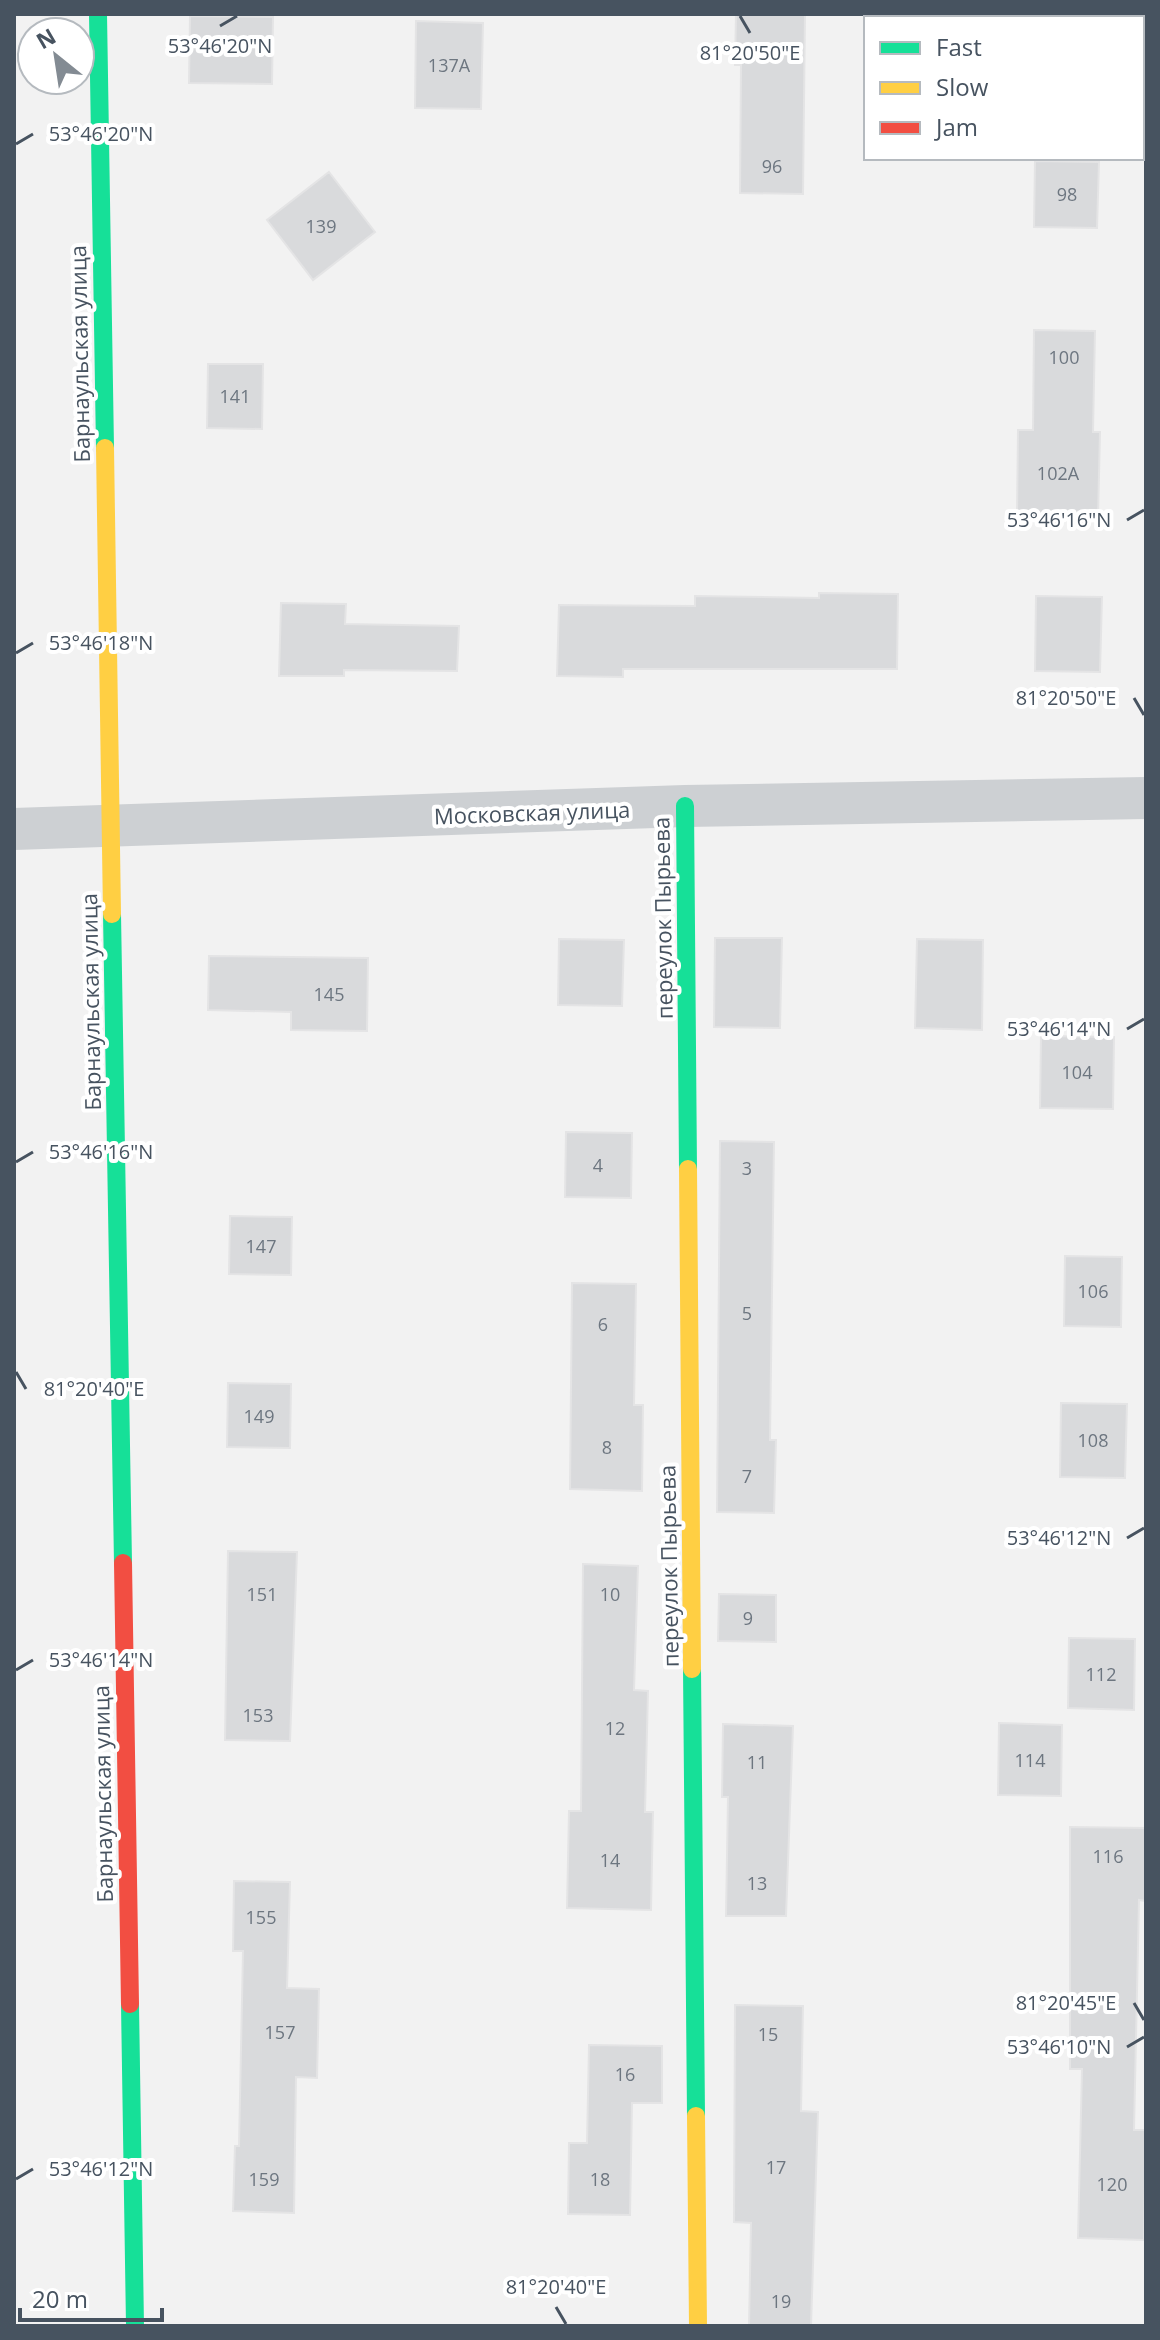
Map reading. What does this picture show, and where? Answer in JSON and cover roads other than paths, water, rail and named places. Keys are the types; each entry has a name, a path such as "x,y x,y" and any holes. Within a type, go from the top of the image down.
{"street":[{"name":"Барнаульская улица","path":"98,14 135,2326"},
{"name":"Московская улица","path":"14,829 685,806 1146,798"},
{"name":"переулок Пырьева","path":"685,806 698,2326"}]}
